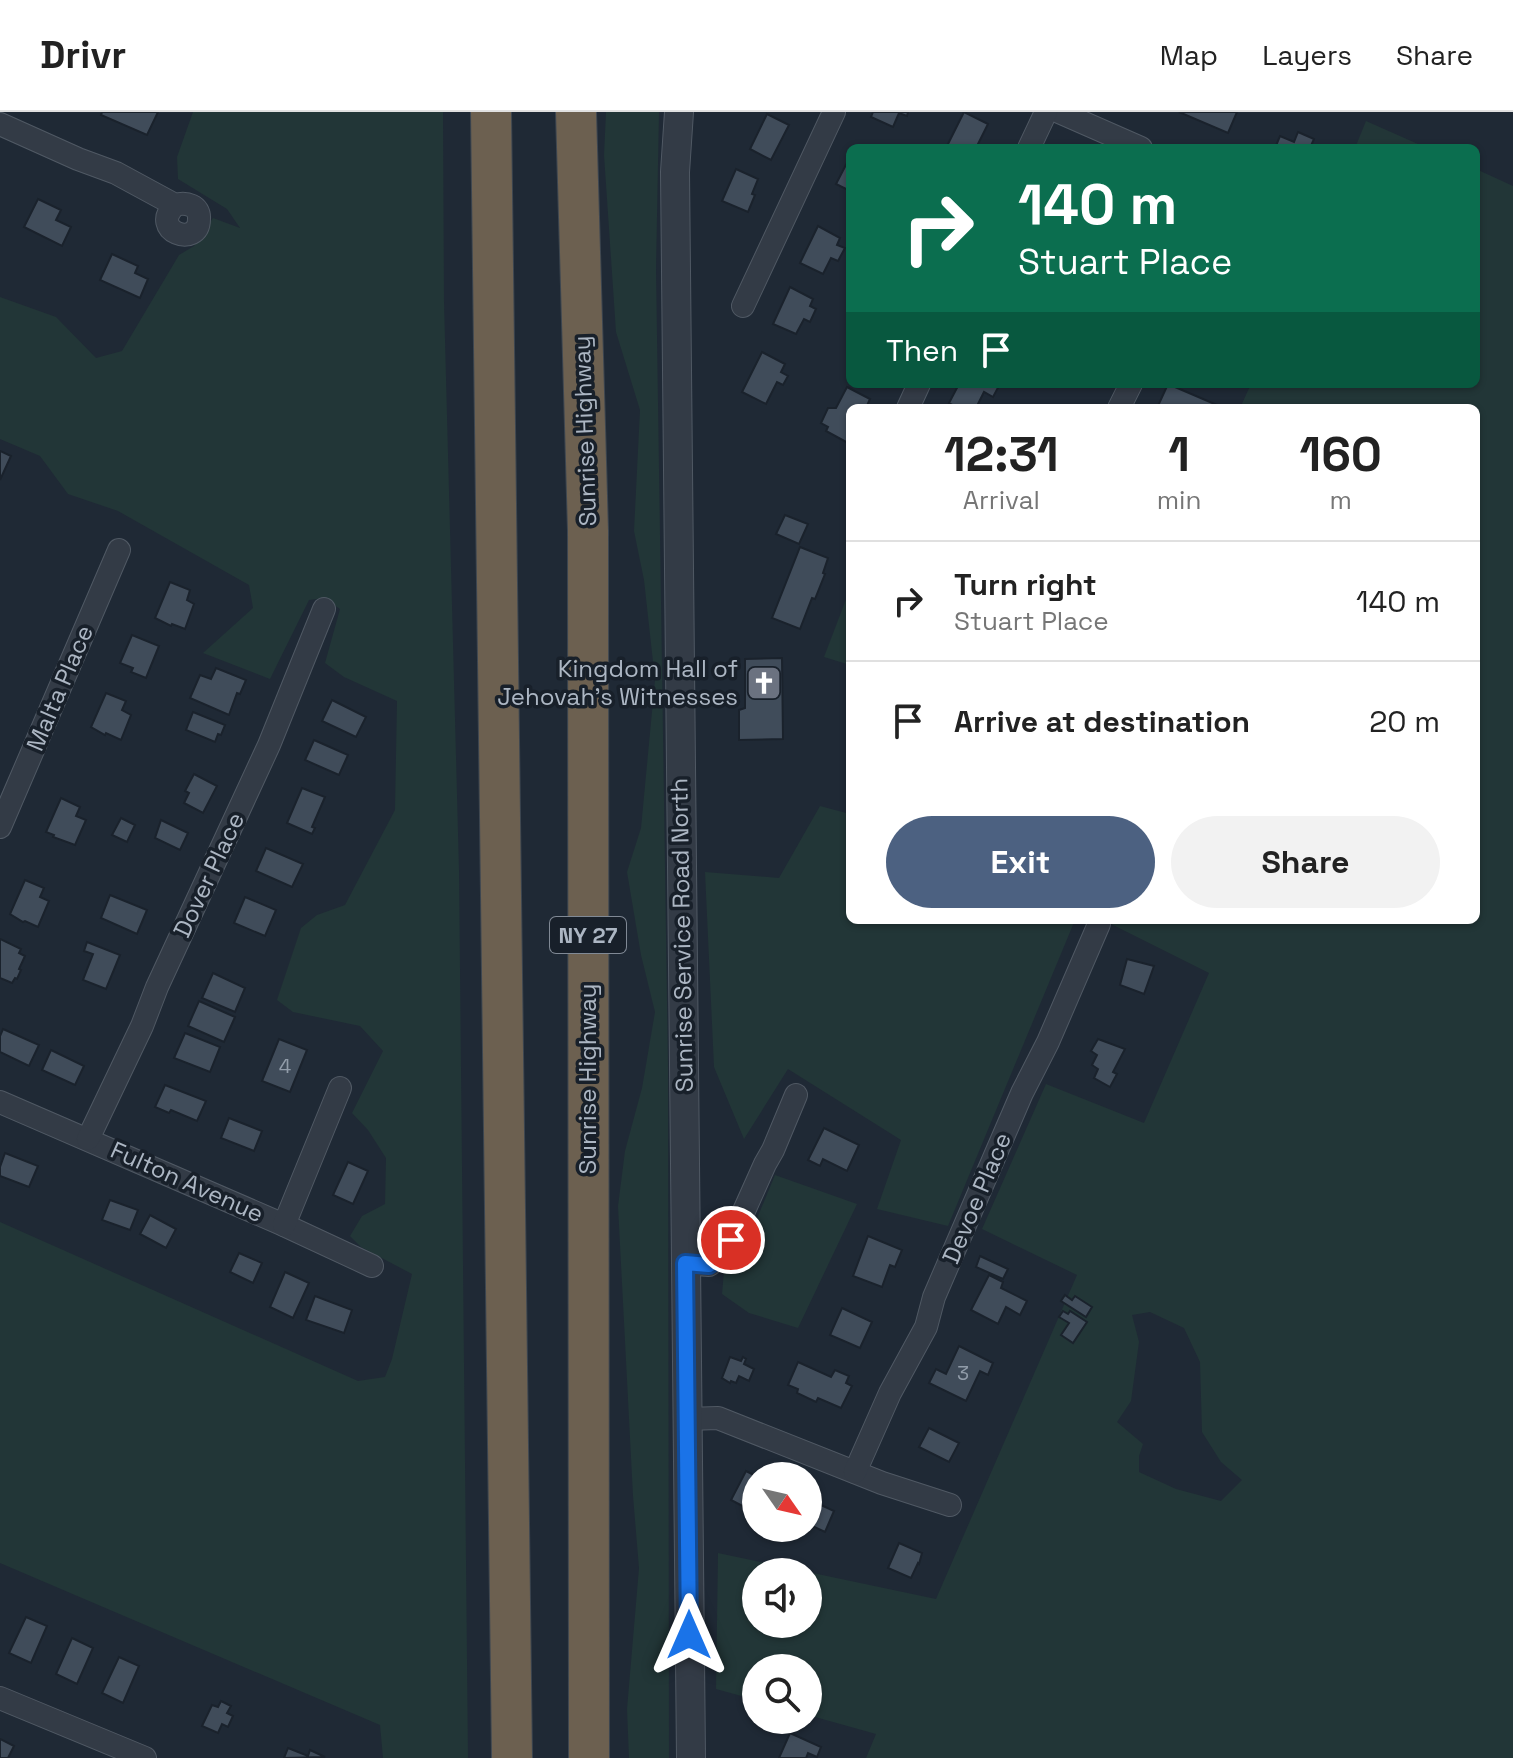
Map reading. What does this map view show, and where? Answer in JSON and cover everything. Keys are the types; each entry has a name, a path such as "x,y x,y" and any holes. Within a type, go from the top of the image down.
{"highway":[{"path":"491,112 512,1758"},
{"name":"Sunrise Highway","path":"576,112 588,531 589,1758"}],"street":[{"name":"Sunrise Service Road North","path":"679,112 675,172 691,1758"},
{"path":"743,306 834,112"},
{"path":"1031,144 1046,112"},
{"path":"1059,112 1132,144"},
{"path":"0,124 116,173 175,205"},
{"name":"Malta Place","path":"0,827 119,550"},
{"name":"Dover Place","path":"88,1139 269,745 324,609"},
{"name":"Devoe Place","path":"855,1472 890,1393 926,1327 941,1282 1022,1093 1048,1042 1099,924"},
{"path":"284,1225 340,1088"},
{"path":"685,1263 709,1265 720,1257 731,1240 796,1095"},
{"name":"Fulton Avenue","path":"0,1102 372,1266"},
{"path":"687,1419 718,1418 855,1472 950,1505"},
{"path":"0,1698 109,1751 145,1758"}],"green space":[{"path":"193,112 443,112 444,302 459,870 468,1758 383,1758 380,1725 0,1563 0,1222 358,1381 385,1377 412,1274 361,1247 350,1236 362,1216 385,1204 386,1158 368,1130 352,1113 383,1051 360,1026 293,1012 277,1000 301,928 317,915 345,905 395,810 397,701 344,677 325,663 340,609 324,598 309,600 270,679 203,653 253,608 249,585 118,511 68,494 40,456 0,439 0,297 56,317 96,358 122,351 179,255 194,246 213,218 240,228 227,209 178,179 177,157"},
{"path":"606,112 659,112 656,269 668,1067 669,1758 629,1758 627,1709 639,1568 618,1206 625,1151 642,1088 655,1012 641,955 627,872 641,828 655,680 644,580 634,531 640,410 616,332 604,155"},
{"path":"1366,121 1418,144 1357,144"},
{"path":"1480,171 1513,186 1513,1758 866,1758 876,1734 822,1719 822,1654 742,1654 742,1696 716,1689 718,1553 742,1558 742,1638 822,1638 822,1575 936,1599 1077,1275 982,1229 1046,1084 1144,1123 1209,973 1111,924 1480,924 1480,404 1242,404 1249,388 1480,388","holes":["1150,1312 1184,1328 1200,1362 1202,1432 1221,1462 1242,1480 1221,1501 1176,1489 1139,1472 1143,1444 1117,1422 1131,1401 1139,1342 1132,1315"]},
{"path":"846,599 846,664 824,657"},
{"path":"820,806 846,813 846,924 1073,924 948,1226 877,1209 901,1140 788,1069 744,1139 714,1067 705,872 779,878"},
{"path":"775,1175 857,1204 798,1328 749,1313 722,1294 724,1271 746,1245"}],"building":[{"path":"102,112 158,112 147,135 101,115"},
{"path":"873,112 908,112 907,116 899,113 893,127 871,117"},
{"path":"964,112 988,124 978,144 948,144"},
{"path":"1179,112 1237,112 1228,133"},
{"path":"767,114 789,125 771,160 750,149"},
{"path":"1298,132 1314,139 1312,144 1277,144 1280,136 1294,142"},
{"path":"846,165 846,189 836,184"},
{"path":"736,169 758,179 748,212 722,201"},
{"path":"38,199 61,210 56,220 71,227 62,246 24,227"},
{"path":"818,226 840,238 837,245 845,248 838,261 831,258 823,274 800,263"},
{"path":"112,254 138,266 135,273 148,279 140,298 100,280"},
{"path":"790,287 813,299 810,306 816,309 810,322 804,319 796,334 773,324"},
{"path":"762,352 785,364 781,372 788,376 783,385 777,382 766,404 742,392"},
{"path":"846,388 870,399 868,404 846,404 846,442 826,431 828,427 821,423 828,408 836,408"},
{"path":"957,388 998,388 993,397 984,392 978,404 949,403"},
{"path":"1166,388 1177,388 1215,404 1159,404"},
{"path":"0,451 11,456 0,480"},
{"path":"785,515 808,524 799,544 776,534"},
{"path":"800,547 828,558 825,574 800,629 772,618"},
{"path":"170,582 190,590 187,600 194,604 185,629 155,618"},
{"path":"132,635 159,646 146,678 120,663"},
{"name":"Kingdom Hall of Jehovah’s Witnesses","path":"782,658 783,739 739,740 739,710 745,708 745,659"},
{"path":"216,668 246,680 240,694 237,693 229,715 190,698 200,675 211,679"},
{"path":"106,693 126,701 122,710 131,715 121,740 91,727"},
{"path":"332,700 366,717 356,737 322,721"},
{"path":"193,712 225,725 215,742 186,730"},
{"path":"314,740 348,755 339,775 305,760"},
{"path":"194,774 217,786 203,813 184,803 189,793 185,791"},
{"path":"302,788 325,797 312,834 287,823"},
{"path":"61,798 80,807 76,816 86,820 75,845 46,832"},
{"path":"121,818 135,825 127,842 112,835"},
{"path":"161,820 188,833 180,850 155,838"},
{"path":"266,848 303,864 292,887 256,871"},
{"path":"25,880 44,888 40,897 49,901 38,927 10,914"},
{"path":"110,895 147,910 137,934 101,918"},
{"path":"245,897 276,910 265,936 234,923"},
{"path":"0,939 21,949 19,953 25,956 17,979 12,983 0,978"},
{"path":"87,942 120,955 106,989 83,980 93,954 84,951"},
{"path":"1127,959 1154,966 1144,994 1120,985"},
{"path":"213,973 245,988 235,1012 202,998"},
{"path":"199,1001 235,1017 224,1042 188,1026"},
{"path":"3,1029 39,1045 29,1066 0,1052"},
{"path":"185,1033 220,1047 210,1072 174,1058"},
{"path":"279,1039 307,1050 290,1092 262,1081"},
{"path":"1098,1039 1125,1049 1113,1072 1117,1074 1110,1087 1094,1078 1098,1069 1092,1065 1097,1055 1091,1051"},
{"path":"51,1050 84,1066 75,1085 42,1070"},
{"path":"165,1085 206,1101 197,1121 155,1107"},
{"path":"229,1118 262,1131 254,1151 221,1138"},
{"path":"824,1128 859,1145 847,1171 823,1159 820,1166 808,1160"},
{"path":"5,1153 38,1166 29,1187 0,1176"},
{"path":"348,1162 368,1171 353,1204 333,1195"},
{"path":"110,1200 138,1210 130,1230 102,1220"},
{"path":"150,1215 176,1229 166,1248 140,1234"},
{"path":"868,1236 902,1250 895,1267 890,1265 882,1287 853,1276"},
{"path":"239,1253 262,1263 253,1283 230,1272"},
{"path":"980,1256 1008,1269 1003,1279 976,1267"},
{"path":"285,1272 309,1283 293,1318 270,1307"},
{"path":"989,1275 1003,1282 1001,1288 1027,1301 1020,1315 1006,1307 998,1324 971,1310"},
{"path":"1065,1295 1072,1300 1075,1296 1092,1307 1086,1317 1061,1301"},
{"path":"315,1296 352,1310 344,1333 306,1320"},
{"path":"842,1308 872,1322 860,1348 830,1335"},
{"path":"1063,1311 1068,1314 1070,1311 1087,1322 1073,1343 1061,1335 1069,1323 1059,1317"},
{"path":"959,1346 993,1363 988,1375 980,1371 966,1401 929,1383 936,1369 946,1374"},
{"path":"730,1357 741,1361 743,1357 746,1359 744,1364 754,1369 749,1381 739,1376 736,1383 730,1383 722,1378"},
{"path":"798,1362 831,1377 835,1370 849,1376 846,1383 852,1386 841,1408 818,1398 816,1402 788,1385"},
{"path":"929,1428 959,1443 949,1462 919,1447"},
{"path":"742,1479 742,1506 731,1500"},
{"path":"822,1505 834,1511 825,1532 822,1531"},
{"path":"899,1543 922,1553 911,1578 888,1568"},
{"path":"26,1617 47,1626 31,1663 9,1653"},
{"path":"72,1638 93,1648 77,1684 56,1674"},
{"path":"119,1657 139,1666 123,1703 102,1693"},
{"path":"221,1701 231,1706 227,1713 233,1716 228,1727 222,1724 218,1733 202,1726 212,1705 218,1707"},
{"path":"790,1734 821,1747 817,1757 808,1753 806,1758 779,1758"},
{"path":"0,1739 14,1746 8,1758 0,1758"},
{"path":"288,1748 308,1756 310,1750 325,1757 284,1758"}],"place":[{"name":"Kingdom Hall of Jehovah’s Witnesses","path":"764,683"}],"route":[{"path":"689,1635 685,1263 709,1265 720,1257 731,1240"}]}
